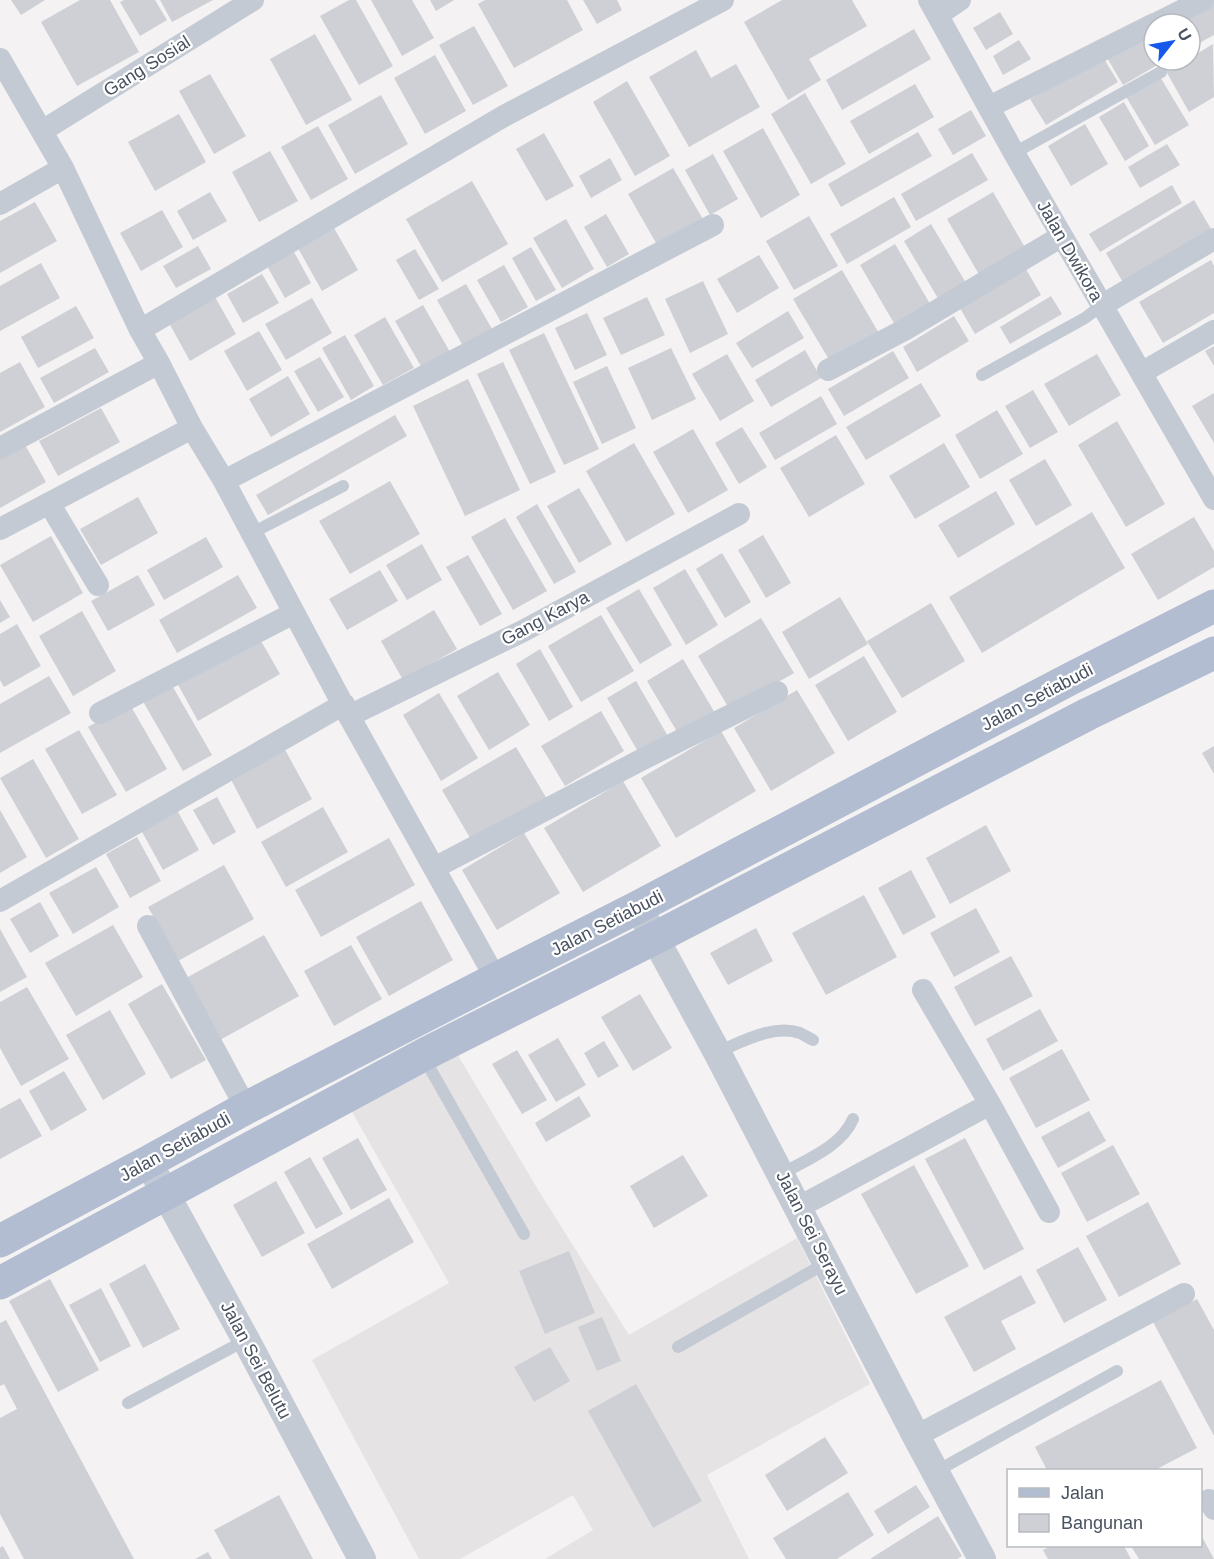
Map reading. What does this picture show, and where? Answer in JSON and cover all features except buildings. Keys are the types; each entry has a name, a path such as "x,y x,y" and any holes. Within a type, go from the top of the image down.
{"main road":[{"name":"Jalan Setiabudi","path":"0,1241 246,1108 638,907 1070,679 1214,606"},
{"name":"Jalan Setiabudi","path":"0,1282 425,1054 655,939 1088,714 1214,653"},
{"path":"1070,679 1088,714"}],"street":[{"name":"Gang Sosial","path":"42,131 253,0"},
{"path":"140,330 504,116 723,0"},
{"path":"933,7 960,0"},
{"path":"1178,12 1203,0"},
{"name":"Jalan Dwikora","path":"933,7 1101,306 1214,499"},
{"path":"989,107 1142,30"},
{"path":"0,60 63,168 140,330 192,428 224,481 294,613 496,979"},
{"path":"0,204 63,168"},
{"path":"224,481 713,225"},
{"path":"828,370 906,329 1062,236"},
{"path":"1101,306 1214,239"},
{"path":"1141,373 1214,331"},
{"path":"0,448 159,363"},
{"path":"0,529 192,428"},
{"path":"49,503 98,585"},
{"name":"Gang Karya","path":"0,901 347,710 523,631 739,514"},
{"path":"100,713 294,613"},
{"path":"434,868 777,692"},
{"name":"Jalan Sei Serayu","path":"638,907 782,1174 916,1436 982,1559"},
{"path":"148,926 246,1108"},
{"path":"923,990 990,1104 1049,1212"},
{"path":"799,1207 990,1104"},
{"name":"Jalan Sei Belutu","path":"148,1162 246,1340 362,1559"},
{"path":"916,1436 1184,1294"}],"lane":[{"path":"1014,153 1161,72"},
{"path":"982,375 1085,318 1101,306"},
{"path":"252,533 343,486"},
{"path":"717,1052 759,1035 781,1030 801,1033 813,1040"},
{"path":"425,1054 428,1065 524,1234"},
{"path":"782,1174 819,1153 841,1137 853,1119"},
{"path":"678,1347 827,1263"},
{"path":"128,1403 246,1340"},
{"path":"935,1472 1117,1371"}],"shaded area":[{"path":"456,1052 537,1188 629,1335 797,1238 870,1384 707,1475 749,1559 545,1559 593,1530 573,1495 460,1559 419,1559 312,1360 449,1283 351,1110"}]}
